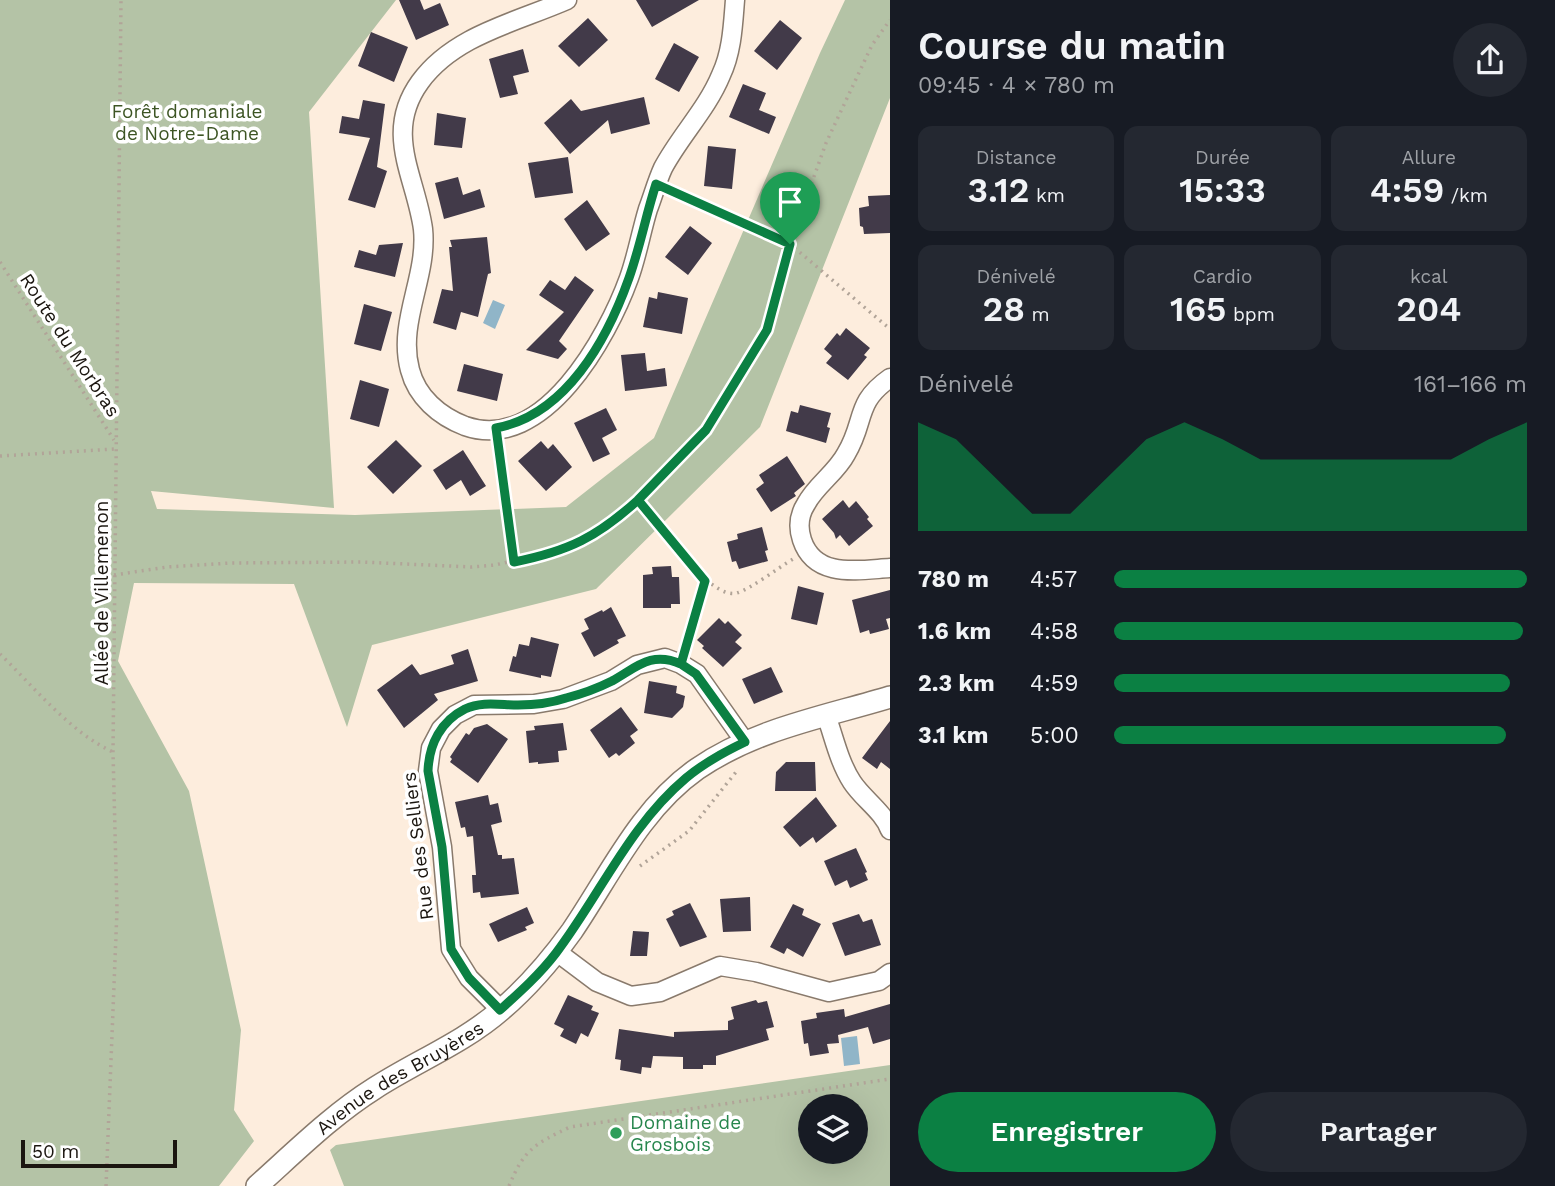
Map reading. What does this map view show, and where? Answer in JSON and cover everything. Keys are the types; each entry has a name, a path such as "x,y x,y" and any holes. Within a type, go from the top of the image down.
{"street":[{"path":"567,0 475,38 447,54 419,83 405,117 403,152 423,231 421,269 405,340 410,372 418,388 440,414 471,428 513,425 545,407 578,374 597,346 629,278 656,184 722,75 732,34 735,0"},
{"path":"890,378 867,397 845,457 806,502 800,515 801,535 806,551 816,561 835,570 890,568"},
{"name":"Rue des Selliers","path":"500,1010 469,978 451,949 442,847 428,771 428,759 435,739 448,721 474,705 534,704 563,699 611,681 637,665 652,660 665,658 681,664"},
{"path":"681,664 696,674 745,742"},
{"name":"Avenue des Bruyères","path":"257,1186 358,1100 458,1042 500,1010 532,980 556,952 616,860 667,796 698,768 745,742 890,697"},
{"path":"826,715 846,771 862,796 883,817 890,830"},
{"path":"556,952 597,982 631,996 660,992 720,966 756,972 829,992 879,981 890,973"}],"path":[{"name":"Allée de Villemenon","path":"106,1186 117,910 113,752 121,0"},
{"path":"114,575 167,567 231,563 360,562 472,567 549,554 604,529 638,500 706,430 767,330 790,244 826,143 872,45 890,20"},
{"path":"656,184 790,244 890,329"},
{"name":"Route du Morbras","path":"0,262 116,442"},
{"path":"496,428 514,562"},
{"path":"0,456 115,449"},
{"path":"638,500 705,581 722,592 736,593 806,551"},
{"path":"681,664 705,581"},
{"path":"0,654 70,722 96,744 113,752"},
{"path":"509,1186 515,1171 534,1144 570,1127 890,1079"}],"green space":[{"name":"Forêt domaniale de Notre-Dame","path":"0,0 396,0 309,112 334,508 151,491 157,509 355,515 566,507 654,438 845,0 890,0 890,98 760,427 596,589 372,645 347,727 294,584 134,583 118,661 189,791 241,1030 234,1110 254,1141 219,1186 0,1186"},
{"name":"Domaine de Grosbois","path":"890,1065 890,1186 344,1186 330,1150 336,1145"}],"water":[{"path":"493,300 505,305 495,329 483,323"},
{"path":"857,1036 860,1064 844,1066 841,1038"}],"building":[{"path":"399,0 420,0 424,10 440,3 449,25 416,40"},
{"path":"636,0 699,0 652,27"},
{"path":"588,18 608,40 579,67 558,46"},
{"path":"780,20 802,38 777,70 754,51"},
{"path":"371,32 408,47 394,82 358,66"},
{"path":"674,43 699,57 679,92 655,79"},
{"path":"523,49 529,72 513,76 518,94 500,98 489,59"},
{"path":"743,84 766,93 759,110 776,117 769,134 729,117"},
{"path":"644,97 650,124 611,134 608,120 570,154 544,123 571,99 581,111"},
{"path":"363,100 385,104 377,167 387,171 375,208 348,200 370,138 339,133 342,116 359,119"},
{"path":"437,113 466,118 462,148 434,145"},
{"path":"708,146 736,149 732,189 704,186"},
{"path":"568,157 573,193 535,198 528,163"},
{"path":"458,177 463,195 480,189 485,207 444,219 435,183"},
{"path":"890,195 890,233 864,234 863,227 860,226 859,208 869,206 868,196"},
{"path":"587,200 610,234 586,251 564,219"},
{"path":"690,226 712,243 688,275 665,257"},
{"path":"487,237 491,273 488,274 478,317 461,312 456,330 433,323 442,289 453,291 450,240"},
{"path":"403,243 395,277 354,267 359,250 376,255 379,245"},
{"path":"575,276 594,290 559,341 567,349 558,359 526,350 564,312 539,295 550,280 565,290"},
{"path":"658,292 688,298 682,334 643,327 649,297 657,299"},
{"path":"364,304 392,312 381,351 354,344"},
{"path":"846,328 870,348 864,355 867,357 848,380 826,363 832,356 824,349 837,333 840,336"},
{"path":"645,353 647,371 665,368 667,386 625,391 621,355"},
{"path":"464,364 503,374 497,401 457,391"},
{"path":"360,380 389,389 379,427 350,419"},
{"path":"800,405 831,413 826,443 786,431 791,411 798,413"},
{"path":"606,408 617,430 602,438 610,454 593,462 574,423"},
{"path":"396,440 422,466 393,494 367,467"},
{"path":"541,441 548,449 553,444 572,467 546,491 518,461"},
{"path":"463,450 486,486 470,496 461,480 446,490 433,470"},
{"path":"787,456 805,484 794,493 796,496 771,512 756,489 764,483 759,475"},
{"path":"843,500 849,508 856,501 873,526 849,546 840,535 836,539 822,519"},
{"path":"762,527 768,561 739,569 736,561 732,562 727,542 738,539 737,534"},
{"path":"671,566 672,577 679,577 680,604 671,604 671,608 643,608 643,575 653,574 652,567"},
{"path":"798,586 824,593 817,625 791,619"},
{"path":"890,590 890,618 886,619 889,629 870,634 869,630 860,633 852,600"},
{"path":"611,607 626,636 594,657 581,633 589,629 584,619"},
{"path":"719,618 725,624 728,621 742,635 735,642 742,648 723,667 697,640"},
{"path":"531,637 559,644 551,677 541,675 541,678 509,671 519,644 529,646"},
{"path":"468,649 478,681 434,694 438,700 404,728 377,690 412,664 420,675 454,664 451,655"},
{"path":"771,667 783,692 754,704 742,679"},
{"path":"649,681 677,686 676,693 685,696 683,707 672,718 644,713"},
{"path":"621,707 638,730 630,736 635,743 619,756 616,753 609,758 590,730"},
{"path":"890,721 890,769 881,762 877,769 862,758"},
{"path":"563,723 567,750 558,751 559,762 529,763 526,731 535,730 534,726"},
{"path":"487,724 508,739 478,783 450,762 450,757 466,733 469,735 474,728"},
{"path":"786,762 815,762 816,791 775,791 776,772"},
{"path":"488,795 490,805 498,803 502,822 491,825 498,855 502,855 502,859 514,858 519,894 481,898 480,892 473,893 472,875 476,875 473,836 467,837 465,827 461,828 455,802"},
{"path":"816,797 837,826 816,843 813,837 800,847 783,827"},
{"path":"856,848 868,880 850,888 847,880 835,886 824,861"},
{"path":"750,897 751,931 723,932 720,899"},
{"path":"690,903 707,937 680,947 666,919 674,915 672,911"},
{"path":"793,904 804,909 802,915 821,924 803,957 787,948 784,954 770,947"},
{"path":"527,907 534,923 525,927 527,930 498,942 489,924"},
{"path":"859,914 863,922 872,919 881,945 845,956 832,923"},
{"path":"633,931 649,932 647,956 630,956"},
{"path":"568,995 593,1006 591,1010 599,1013 588,1037 581,1033 576,1044 560,1036 564,1029 554,1024"},
{"path":"756,1000 758,1003 767,1001 774,1027 766,1029 769,1040 716,1056 716,1065 703,1065 703,1069 683,1069 683,1057 653,1056 651,1068 642,1067 641,1074 620,1070 621,1060 615,1059 619,1029 674,1037 674,1032 728,1030 728,1021 734,1019 731,1007"},
{"path":"890,1004 890,1039 873,1044 868,1027 838,1035 839,1043 827,1044 829,1053 810,1056 808,1043 804,1044 801,1021 817,1018 816,1013 844,1009 845,1017"}],"place":[{"name":"Domaine de Grosbois","path":"616,1133"}],"route":[{"path":"790,244 656,184 629,278 597,346 564,391 545,407 513,425 496,428 514,562 549,554 589,538 616,520 638,500 671,540 705,581 681,664 665,658 652,660 586,692 563,699 534,704 474,705 448,721 435,739 428,759 428,771 442,847 451,949 469,978 500,1010 547,964 616,860 667,796 698,768 745,742 696,674 681,664 705,581 638,500 706,430 767,330 790,244"}]}
